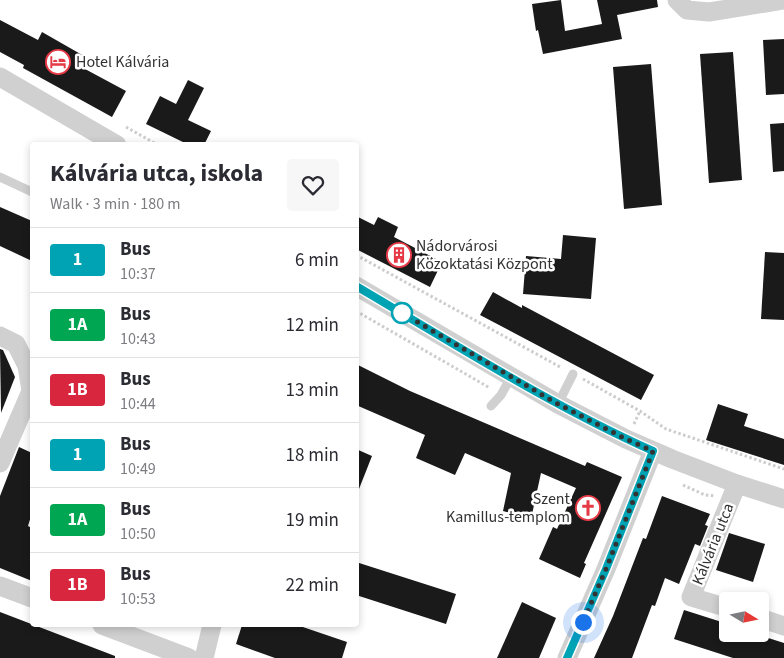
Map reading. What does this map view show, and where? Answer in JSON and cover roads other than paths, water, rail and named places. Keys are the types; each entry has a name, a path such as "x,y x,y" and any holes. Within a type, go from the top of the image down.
{"street":[{"path":"677,0 686,10 709,12 784,0"},
{"path":"0,77 112,142"},
{"name":"Kálvária utca","path":"359,288 558,404 626,439 737,484 784,500"},
{"path":"0,336 16,344 28,366 30,383"},
{"path":"0,463 30,393"},
{"path":"567,658 606,569 653,451"},
{"name":"Kálvária utca","path":"719,605 691,597 737,484"},
{"path":"0,586 30,597"},
{"path":"769,621 784,626"},
{"path":"107,627 189,658"},
{"path":"204,658 212,627"}],"lane":[{"path":"0,177 30,191"},
{"path":"558,404 573,374"},
{"path":"491,406 501,395 512,377"}],"place":[{"name":"Hotel Kálvária","path":"58,62"},
{"name":"Nádorvárosi Közoktatási Központ","path":"399,255"},
{"name":"Szent Kamillus-templom","path":"588,508"}]}
